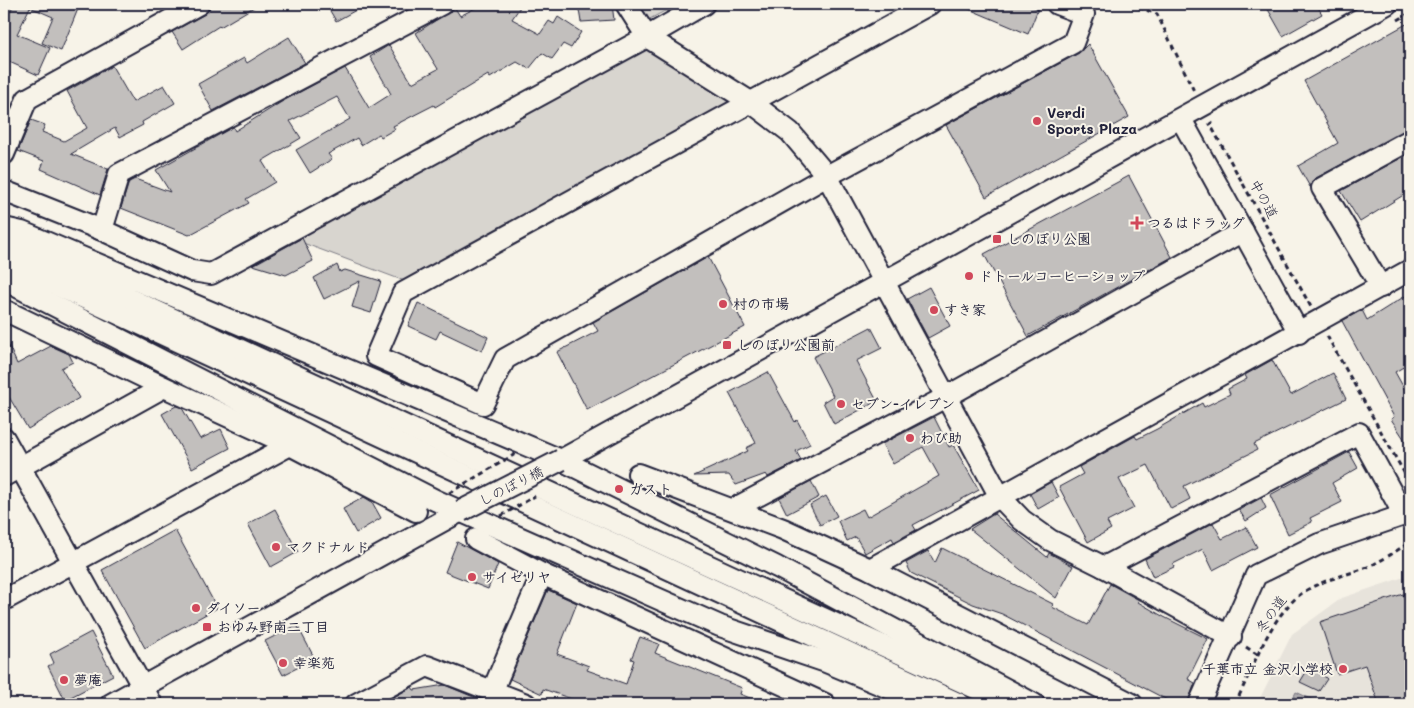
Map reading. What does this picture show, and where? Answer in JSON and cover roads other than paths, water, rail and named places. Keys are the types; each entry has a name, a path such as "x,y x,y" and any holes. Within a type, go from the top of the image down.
{"street":[{"path":"4,154 27,99 199,4"},
{"path":"102,230 119,174 442,4"},
{"path":"626,4 647,37 752,103 790,132 827,176 886,282 1000,498 1022,520 1050,540 1104,567 1230,637"},
{"path":"4,191 102,230 192,271 211,274 647,37 704,4"},
{"path":"930,4 403,294 376,356 483,404 505,359 827,176 1072,43 1084,14 1057,4"},
{"name":"しのぼり橋","path":"111,704 147,696 460,511 561,460 1181,119 1390,13"},
{"path":"1181,119 1299,333"},
{"path":"1380,287 1322,188 1410,140"},
{"path":"4,228 22,232 561,460 777,567 1034,704"},
{"path":"733,509 946,397 1243,231"},
{"path":"4,241 1010,704"},
{"path":"4,261 960,704"},
{"path":"870,569 1410,270"},
{"path":"4,280 460,511 720,626 826,662 927,704"},
{"path":"4,310 164,388 290,445 416,511"},
{"path":"12,472 164,388"},
{"path":"1104,567 1359,433 1404,515 1318,544 1256,576 1199,704"},
{"path":"4,438 12,472 73,562 147,696"},
{"path":"4,600 290,445"},
{"path":"638,474 733,509 870,569 1132,704"},
{"path":"476,539 542,574 815,702"},
{"path":"492,692 542,574"},
{"path":"356,704 427,666 526,704"}],"place":[{"name":"Verdi Sports Plaza","path":"1037,121"},
{"name":"つるはドラッグ","path":"1137,223"},
{"name":"しのぼり公園","path":"997,239"},
{"name":"ドトールコーヒーショップ","path":"969,276"},
{"name":"村の市場","path":"723,304"},
{"name":"すき家","path":"934,310"},
{"name":"しのぼり公園前","path":"727,345"},
{"name":"セブン-イレブン","path":"841,404"},
{"name":"わび助","path":"910,438"},
{"name":"ガスト","path":"619,489"},
{"name":"マクドナルド","path":"276,547"},
{"name":"サイゼリヤ","path":"472,577"},
{"name":"ダイソー","path":"196,608"},
{"name":"おゆみ野南二丁目","path":"207,627"},
{"name":"幸楽苑","path":"283,663"},
{"name":"千葉市立 金沢小学校","path":"1343,669"},
{"name":"夢庵","path":"64,680"}]}
